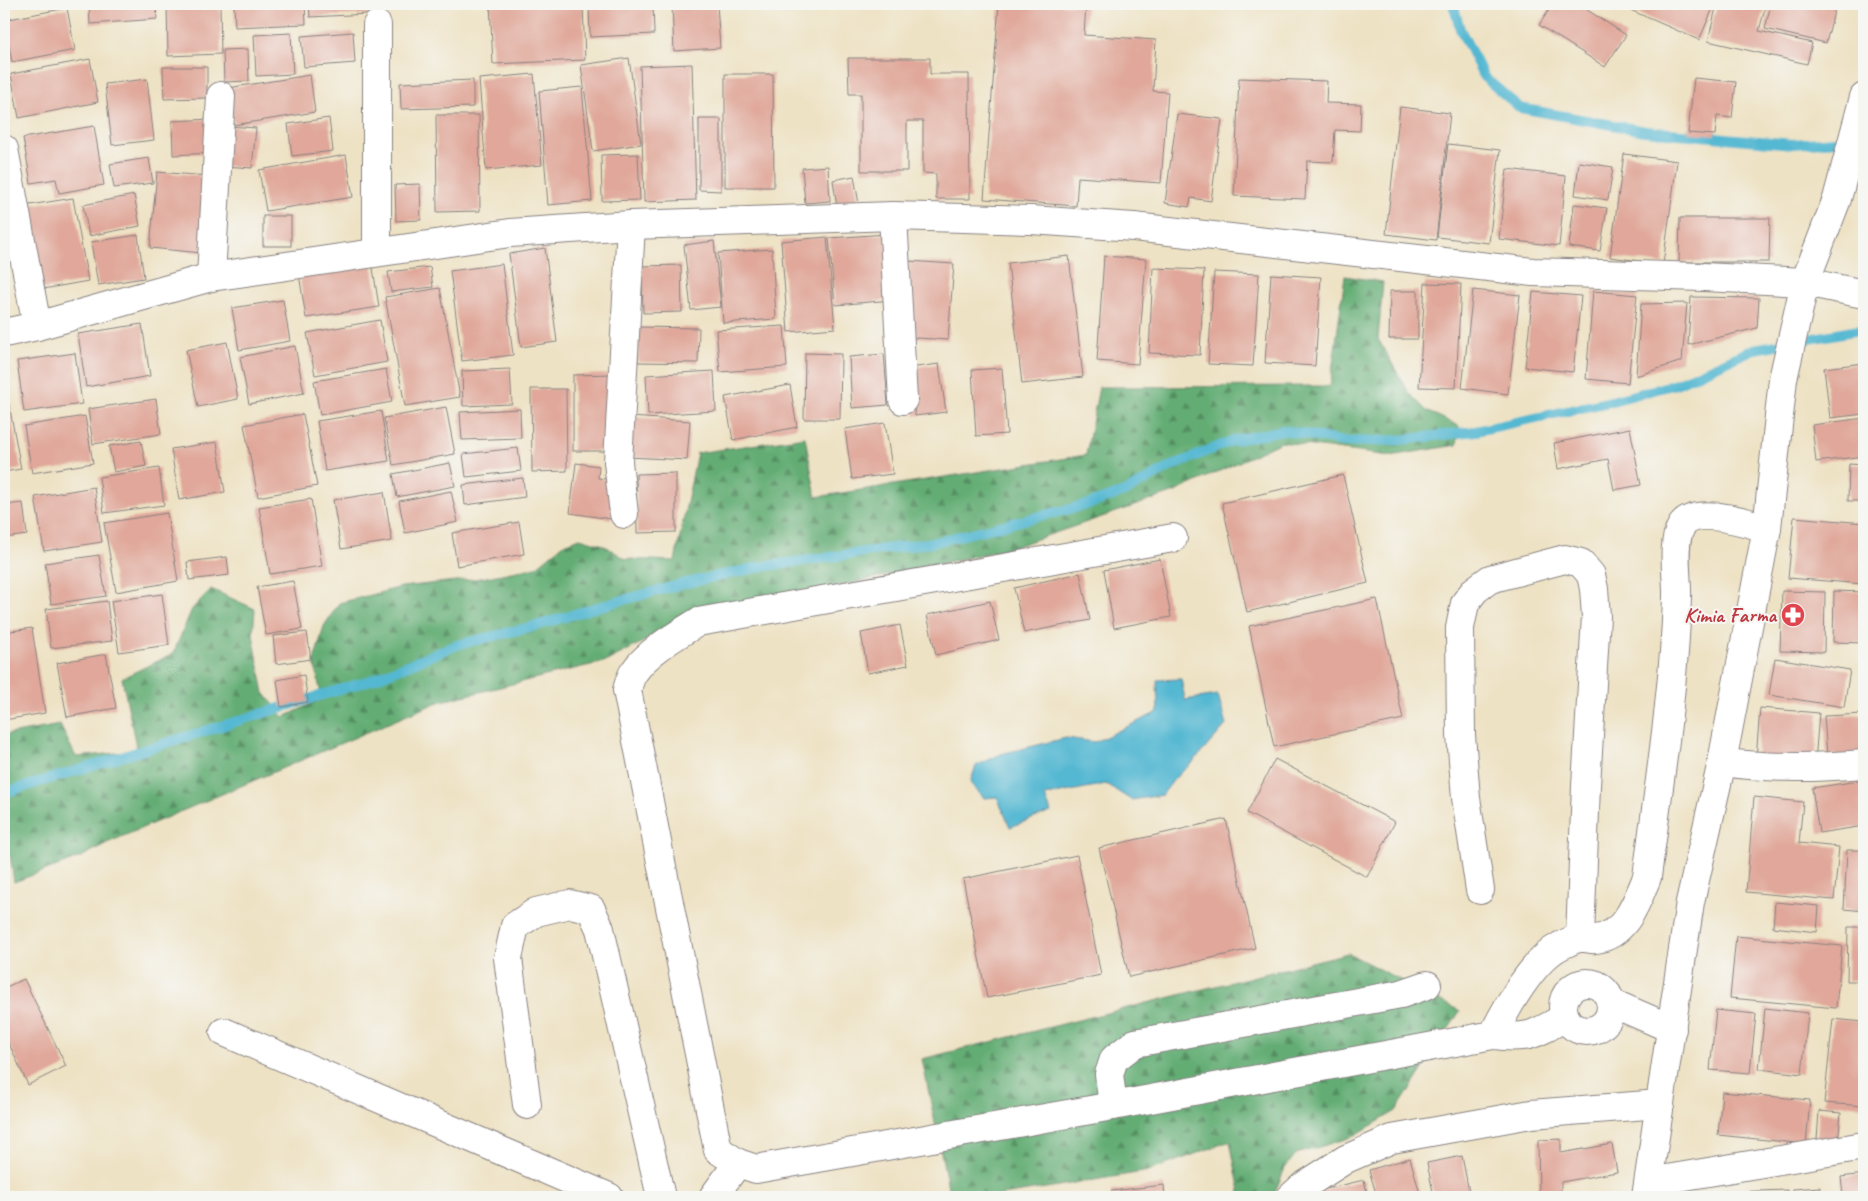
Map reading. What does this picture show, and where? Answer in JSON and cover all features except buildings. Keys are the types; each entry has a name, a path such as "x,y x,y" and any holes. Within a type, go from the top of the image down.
{"street":[{"path":"377,25 377,252"},
{"path":"210,277 221,96"},
{"path":"1864,97 1837,199 1805,282 1784,379 1767,528 1722,762 1690,902 1647,1190 1864,1146"},
{"path":"4,149 37,326"},
{"path":"4,332 37,326 210,277 510,233 631,225 893,216 1031,220 1134,227 1533,272 1805,282 1864,294"},
{"path":"893,216 903,400"},
{"path":"624,514 618,462 631,225"},
{"path":"1493,1035 1507,1006 1544,958 1558,947 1615,932 1625,921 1634,906 1647,877 1671,677 1677,597 1676,554 1681,526 1692,518 1700,516 1728,518 1767,528"},
{"path":"1174,538 698,622 665,642 633,672 627,690 718,1150 738,1163 756,1169 1112,1106 1493,1035 1517,1038 1540,1032 1564,1016"},
{"path":"1480,890 1466,798 1461,736 1460,628 1465,603 1475,590 1490,579 1565,559 1581,563 1591,575 1596,616 1586,786 1587,939 1603,993 1611,1015 1604,1025 1594,1030 1582,1031 1572,1026 1564,1016 1563,1003 1569,990 1581,984 1603,993 1672,1029"},
{"path":"1722,762 1755,767 1830,767 1864,764"},
{"path":"527,1105 508,958 515,926 536,912 570,904 591,909 600,929 661,1197"},
{"path":"1112,1106 1109,1074 1114,1059 1136,1043 1401,994 1427,985"},
{"path":"224,1032 609,1197"},
{"path":"1291,1197 1302,1186 1346,1159 1392,1139 1531,1114 1660,1104"},
{"path":"713,1197 738,1163"}],"green space":[{"path":"1345,276 1383,282 1378,339 1409,393 1427,411 1459,426 1457,445 1390,456 1281,442 1175,492 1011,548 811,592 660,633 607,661 438,702 107,843 81,857 14,882 10,855 4,857 4,735 60,725 76,757 137,751 122,678 173,654 192,609 211,589 255,609 253,635 264,693 284,717 322,699 314,661 324,626 339,603 402,587 482,578 536,567 564,544 580,538 603,545 626,559 675,561 697,453 805,437 816,497 1086,455 1099,387 1330,386"},
{"path":"1348,953 1460,1011 1396,1111 1352,1137 1296,1154 1285,1168 1275,1192 1256,1197 1241,1197 1230,1141 1149,1171 991,1197 950,1197 922,1059"}],"water":[{"path":"1181,679 1185,700 1218,695 1226,725 1194,761 1175,778 1162,795 1131,800 1106,784 1045,796 1051,812 1010,827 997,797 984,798 970,783 976,766 1001,754 1066,738 1095,742 1158,712 1157,680"}],"waterway":[{"path":"1453,4 1460,29 1484,77 1520,108 1645,131 1793,144 1851,140"},
{"path":"4,793 371,680 457,645 539,625 682,584 760,567 935,542 1090,504 1127,491 1170,467 1231,441 1283,430 1344,442 1401,440 1476,431 1608,402 1676,384 1754,349 1864,329"}],"place":[{"name":"Kimia Farma","path":"1793,615"}]}
